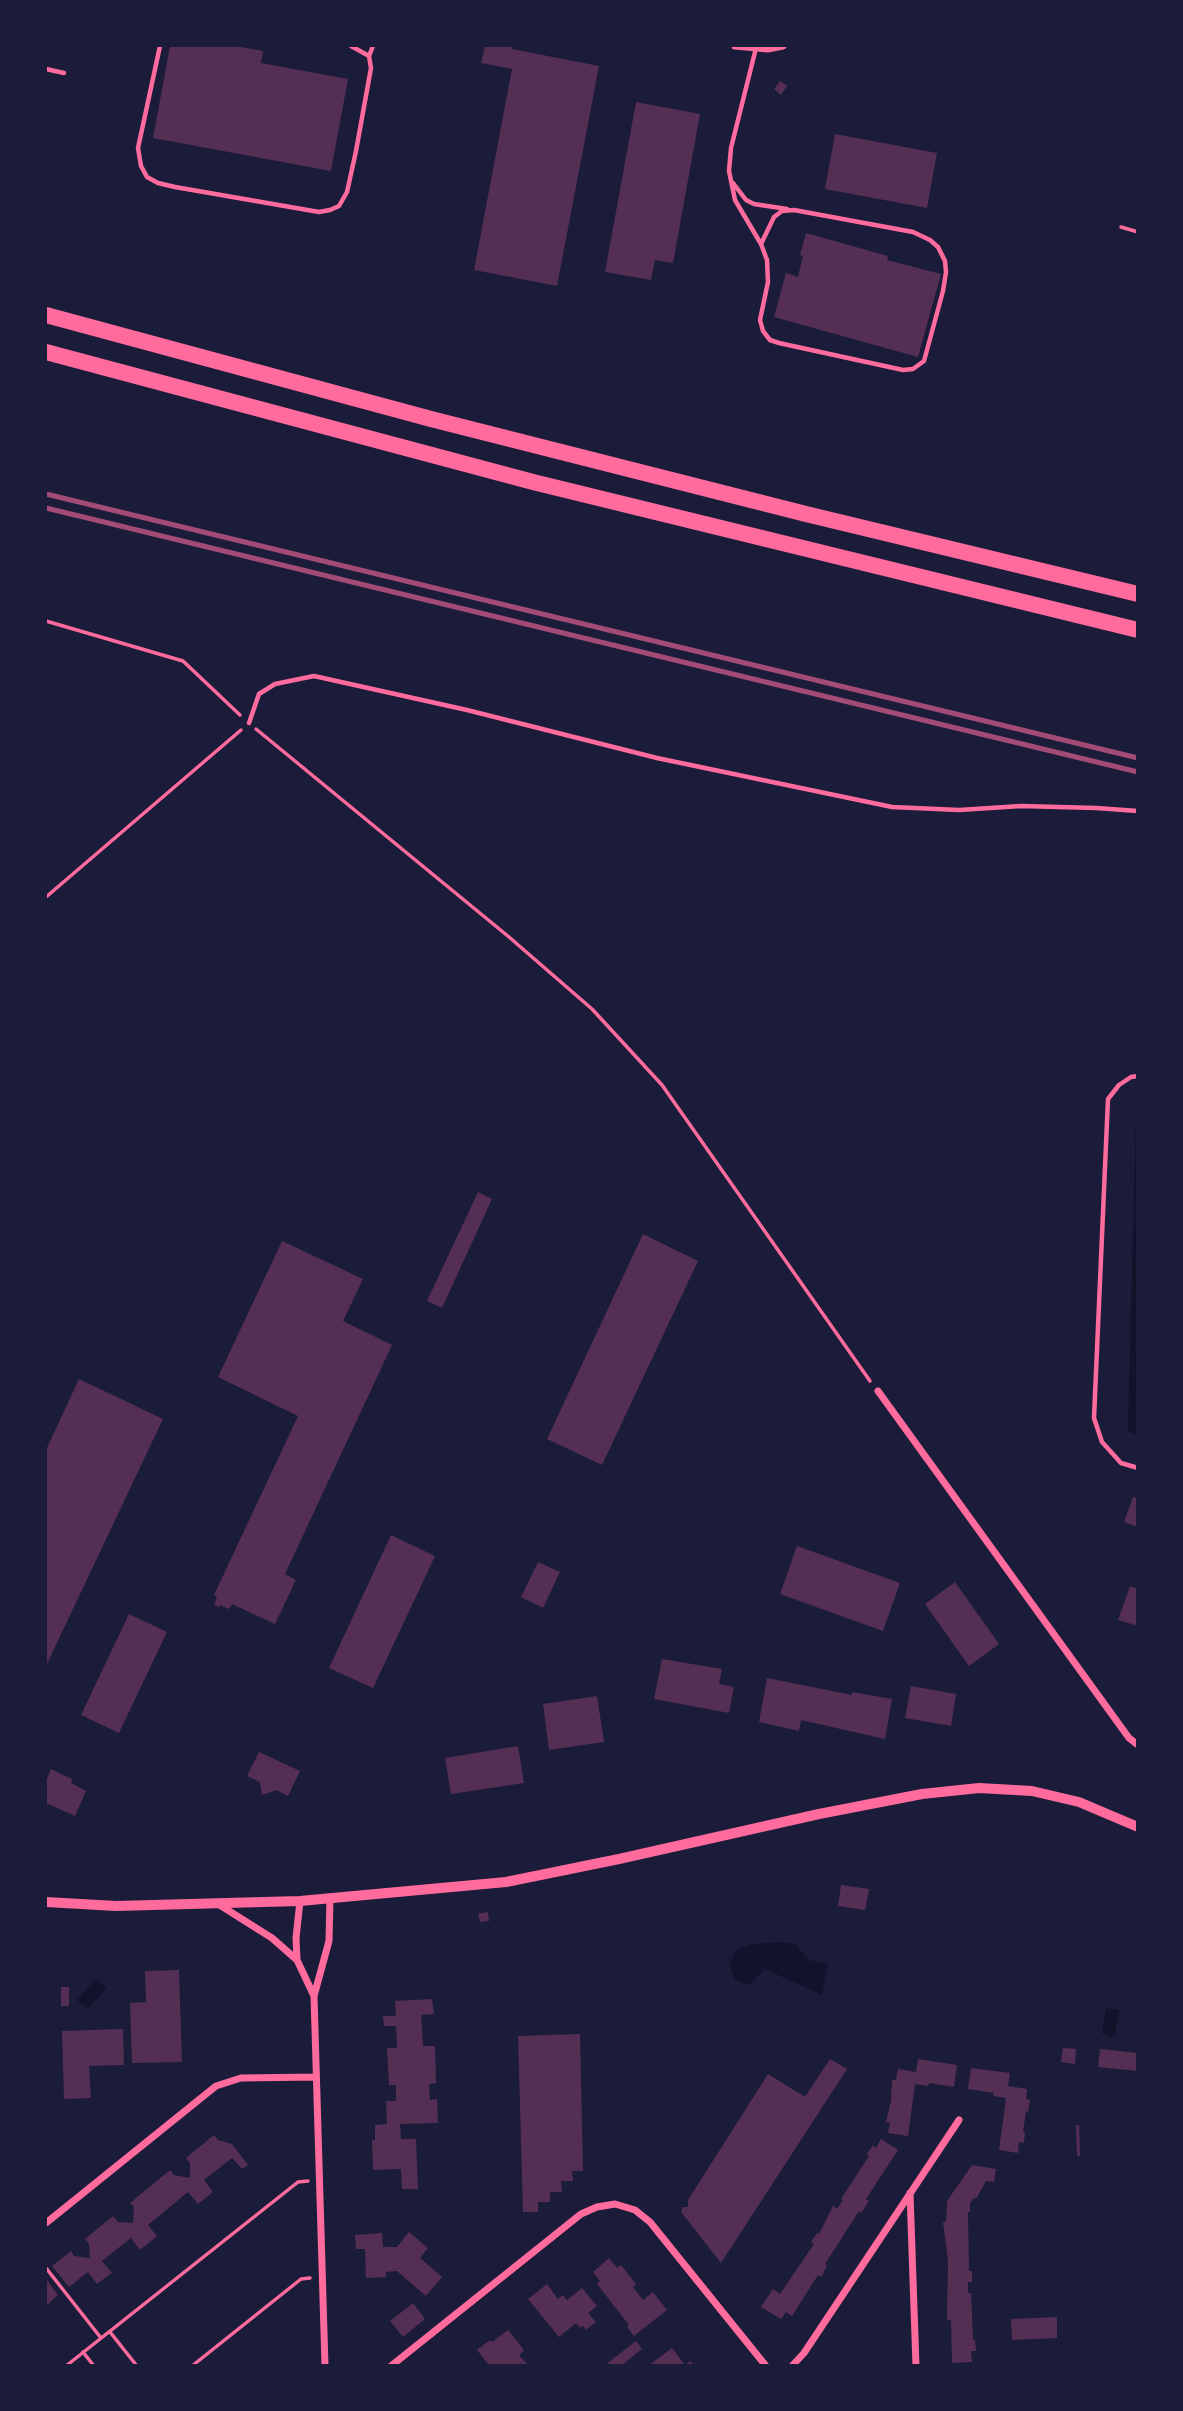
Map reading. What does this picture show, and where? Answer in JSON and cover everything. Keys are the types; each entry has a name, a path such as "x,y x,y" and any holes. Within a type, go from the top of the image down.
{"highway":[{"path":"46,315 431,419 806,514 1138,594"},
{"path":"46,352 520,479 1138,630"}],"street":[{"path":"735,46 783,46"},
{"path":"878,1391 1129,1738 1138,1745"},
{"path":"46,1902 116,1906 300,1901 506,1882 819,1814 922,1794 978,1788 1032,1791 1079,1802 1138,1827"},
{"path":"325,2365 314,1996 327,1952 331,1920 330,1899"},
{"path":"297,1961 296,1938 300,1901"},
{"path":"217,1904 272,1938 297,1961 314,1996"},
{"path":"46,2223 216,2086 241,2078 315,2077"},
{"path":"792,2365 804,2353 959,2120"},
{"path":"910,2192 916,2365"},
{"path":"391,2365 581,2214 597,2207 615,2204 635,2210 650,2222 766,2365"}],"lane":[{"path":"160,46 138,148 141,166 147,177 175,187 319,212 330,211 339,206 347,192 371,68 369,56 373,46"},
{"path":"351,46 369,56"},
{"path":"730,179 746,200 754,204 913,232 938,247 945,261 943,290 924,361 919,366 904,370 770,340 763,331 760,320 768,282 767,260 761,244 735,200 730,179 732,148 756,48"},
{"path":"46,69 64,73"},
{"path":"761,244 774,217 782,211 794,210"},
{"path":"249,723 259,694 275,684 314,676 467,710 657,758 892,807 959,810 1021,806 1138,811"},
{"path":"1138,1076 1119,1085 1108,1099 1094,1418 1102,1442 1121,1463 1138,1468"}],"path":[{"path":"1121,227 1138,232"},
{"path":"46,621 183,661 249,723 509,937 601,1019 662,1085 878,1391"},
{"path":"46,897 249,723"},
{"path":"66,2365 298,2182 319,2180"},
{"path":"46,2268 101,2338"},
{"path":"192,2365 301,2279 322,2277"},
{"path":"109,2331 137,2365"},
{"path":"83,2352 94,2365"}],"shaded area":[{"path":"1137,1117 1137,1435 1128,1431"},
{"path":"751,1944 795,1944 809,1960 828,1964 822,1995 765,1969 751,1983 744,1984 734,1979 730,1964 735,1951"},
{"path":"96,1979 106,1988 88,2009 77,2000"},
{"path":"1106,2008 1119,2010 1115,2035 1109,2037 1102,2033"}],"building":[{"path":"170,46 235,46 263,51 261,63 348,79 331,171 153,138"},
{"path":"485,46 513,46 512,49 599,66 557,286 474,270 512,69 481,63"},
{"path":"780,81 787,86 781,95 774,89"},
{"path":"636,102 700,114 673,263 655,260 651,280 605,272"},
{"path":"835,134 937,153 927,208 825,189"},
{"path":"806,233 888,256 887,260 941,274 918,357 774,317 786,273 798,277"},
{"path":"478,1192 492,1199 442,1308 427,1301"},
{"path":"643,1234 698,1261 602,1465 547,1439"},
{"path":"282,1241 363,1279 343,1321 392,1345 285,1574 296,1580 275,1624 232,1604 229,1609 214,1605 217,1597 214,1595 298,1416 218,1377"},
{"path":"79,1379 163,1419 46,1666 46,1450"},
{"path":"1133,1497 1138,1498 1138,1527 1124,1522"},
{"path":"391,1535 435,1556 373,1688 329,1668"},
{"path":"797,1546 900,1583 883,1631 780,1594"},
{"path":"538,1562 560,1572 543,1608 521,1597"},
{"path":"955,1582 999,1644 969,1666 925,1604"},
{"path":"1130,1586 1138,1589 1138,1626 1118,1620"},
{"path":"129,1614 167,1632 119,1733 81,1715"},
{"path":"662,1659 722,1669 719,1684 734,1687 729,1713 654,1699"},
{"path":"767,1678 852,1695 852,1692 892,1699 885,1739 801,1720 799,1731 759,1722"},
{"path":"911,1686 956,1694 951,1726 905,1718"},
{"path":"597,1696 604,1742 549,1750 543,1704"},
{"path":"518,1746 524,1783 451,1794 445,1758"},
{"path":"259,1752 300,1771 288,1796 276,1790 262,1795 260,1782 247,1776"},
{"path":"51,1769 72,1779 71,1783 86,1791 75,1816 46,1803 46,1781"},
{"path":"841,1885 869,1889 865,1910 838,1906"},
{"path":"488,1912 489,1921 480,1922 478,1914"},
{"path":"179,1970 182,2062 132,2063 130,2003 146,2002 145,1971"},
{"path":"61,1987 69,1987 69,2006 61,2006"},
{"path":"432,1999 434,2014 421,2015 423,2046 435,2046 436,2083 429,2084 430,2100 437,2099 438,2123 400,2124 401,2139 416,2139 418,2189 402,2189 401,2169 373,2170 372,2140 375,2140 375,2125 387,2124 386,2101 396,2101 396,2085 389,2085 387,2048 397,2048 396,2026 384,2026 383,2016 396,2016 395,2001"},
{"path":"123,2029 124,2065 89,2066 91,2098 64,2099 62,2031"},
{"path":"580,2034 583,2171 572,2171 573,2181 561,2181 562,2192 550,2192 550,2202 538,2202 538,2212 523,2212 518,2036"},
{"path":"1063,2048 1076,2049 1075,2064 1061,2062"},
{"path":"1100,2049 1138,2053 1138,2071 1098,2067"},
{"path":"830,2059 847,2069 721,2263 681,2212 683,2207 688,2207 688,2200 768,2074 805,2097"},
{"path":"918,2059 957,2065 954,2087 915,2084 908,2136 888,2133 890,2123 886,2122 892,2080 896,2080 898,2069 916,2072"},
{"path":"971,2068 1010,2073 1008,2086 1027,2089 1026,2099 1030,2100 1023,2132 1024,2143 1019,2142 1018,2153 999,2150 1006,2098 968,2089"},
{"path":"1076,2125 1079,2125 1080,2156 1077,2156"},
{"path":"214,2135 218,2140 232,2144 248,2165 242,2169 232,2158 204,2180 213,2192 198,2204 188,2192 148,2225 157,2236 140,2250 131,2238 102,2261 112,2273 97,2284 88,2272 69,2287 52,2266 71,2251 74,2256 90,2258 89,2244 85,2239 113,2216 118,2222 133,2223 134,2207 130,2203 170,2170 174,2175 190,2178 190,2163 186,2158"},
{"path":"881,2139 898,2150 866,2199 869,2201 861,2213 859,2211 825,2264 827,2266 821,2277 818,2275 792,2316 786,2312 781,2319 761,2307 773,2289 780,2294 814,2244 811,2242 817,2233 819,2234 833,2206 837,2209 869,2156 867,2154 873,2145 876,2148"},
{"path":"972,2165 996,2169 994,2182 986,2181 976,2199 970,2203 968,2212 969,2271 972,2271 972,2282 968,2282 968,2293 971,2293 976,2351 971,2351 972,2362 952,2363 951,2320 947,2320 948,2261 943,2222 946,2222 947,2201"},
{"path":"409,2232 428,2248 420,2258 442,2277 426,2296 397,2271 386,2272 386,2277 366,2278 365,2249 356,2249 355,2235 382,2233 383,2247 397,2247"},
{"path":"609,2258 617,2268 621,2265 636,2284 633,2287 643,2300 653,2292 667,2310 634,2336 627,2327 629,2325 597,2284 600,2281 593,2272"},
{"path":"46,2279 58,2295 46,2306"},
{"path":"547,2284 558,2299 563,2295 567,2300 582,2288 597,2306 588,2313 596,2322 586,2330 576,2323 559,2337 528,2299"},
{"path":"413,2303 425,2319 403,2337 390,2321"},
{"path":"1057,2317 1057,2338 1012,2340 1011,2319"},
{"path":"508,2330 524,2350 519,2355 528,2365 489,2365 477,2350"},
{"path":"636,2341 642,2349 622,2365 605,2365"},
{"path":"672,2348 685,2365 649,2365"}],"railway":[{"path":"46,494 1138,758"},
{"path":"46,508 1138,772"}]}
